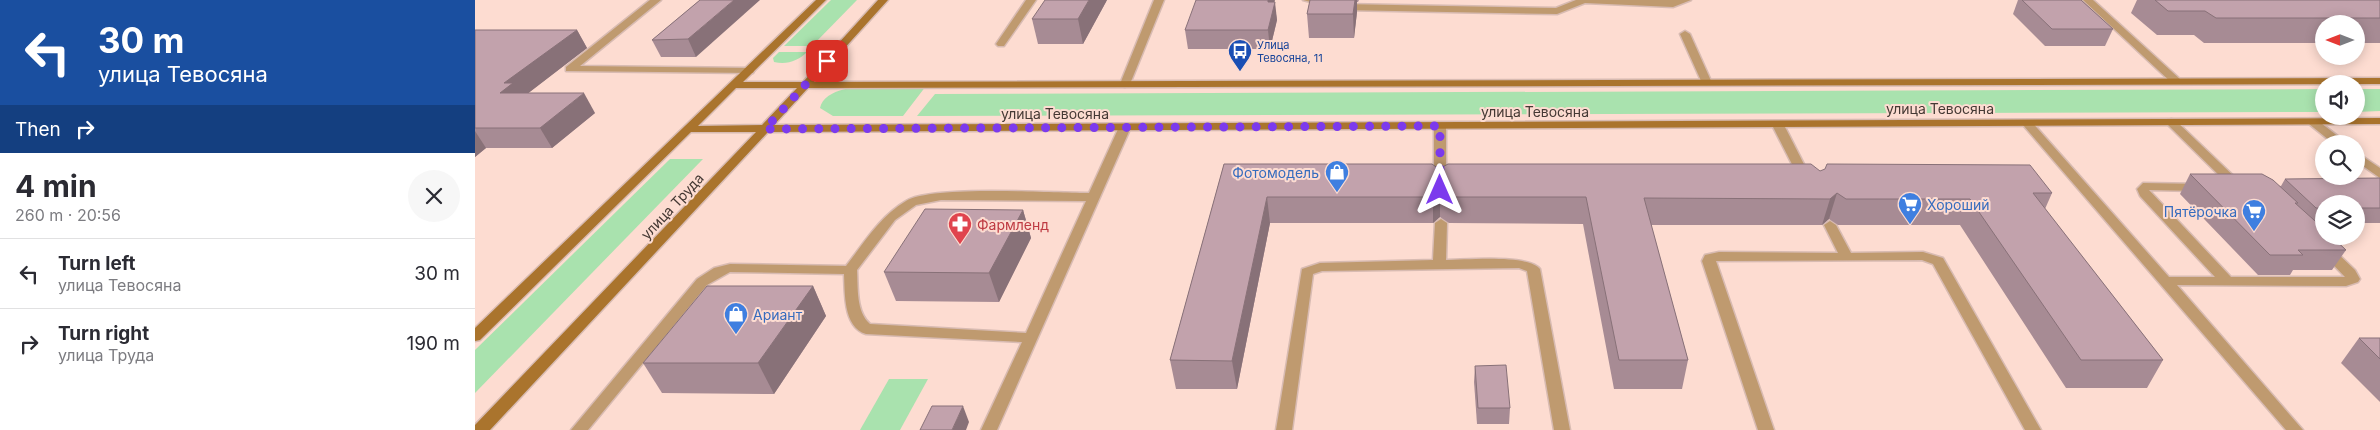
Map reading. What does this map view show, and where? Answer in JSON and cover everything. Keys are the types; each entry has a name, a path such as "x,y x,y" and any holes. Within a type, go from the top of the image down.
{"main road":[{"path":"475,336 691,129 821,0"},
{"name":"улица Труда","path":"480,430 765,129 883,0"},
{"name":"улица Тевосяна","path":"735,85 2380,81"},
{"name":"улица Тевосяна","path":"691,129 2380,121"}],"lane":[{"path":"657,0 570,69 749,71"},
{"path":"1001,44 1031,0"},
{"path":"1125,84 1159,0"},
{"path":"1308,0 1342,7 1470,5 1557,11 1584,0 1673,4 1686,0"},
{"path":"2089,0 2177,82"},
{"path":"1673,4 1677,14"},
{"path":"1685,34 1707,83"},
{"path":"582,43 601,43"},
{"path":"2171,122 2244,187 2147,186 2143,189 2144,193 2227,282"},
{"path":"2313,122 2330,135"},
{"path":"2027,123 2295,430"},
{"path":"1778,125 1812,191"},
{"path":"1440,126 1440,190"},
{"path":"989,430 1125,128"},
{"path":"2365,162 2380,174"},
{"path":"1031,338 866,329 858,324 855,316 850,270 895,213 912,202 927,198 1094,197"},
{"path":"1439,264 1441,223"},
{"path":"1829,225 1847,257"},
{"path":"2165,281 2346,282 2353,279 2350,273 2319,245"},
{"path":"1766,430 1709,261 1719,256 1923,256 1938,261 2033,430"},
{"path":"1284,430 1307,272 1320,267 1439,264 1521,264 1533,269 1562,430"},
{"path":"579,430 709,276 719,271 740,266 850,270"}],"green space":[{"path":"831,0 857,0 812,46 784,46"},
{"path":"779,52 807,52 792,62 774,62 773,58"},
{"path":"884,85 926,86 903,116 833,116 820,108 826,98 836,92 850,88"},
{"path":"2315,89 2315,112 917,116 935,94"},
{"path":"2365,89 2380,89 2380,111 2365,112"},
{"path":"670,159 703,159 475,393 475,350"},
{"path":"889,379 928,379 900,430 860,430"}],"building":[{"path":"700,0 734,0 688,39 652,40"},
{"path":"1045,0 1089,0 1078,19 1032,19"},
{"path":"1196,0 1268,0 1268,2 1275,2 1268,30 1185,30"},
{"path":"1310,0 1355,0 1353,14 1307,14"},
{"path":"2022,0 2081,0 2113,29 2052,29"},
{"path":"2155,0 2380,0 2380,18 2365,18 2365,15 2315,15 2315,18 2216,18 2205,11 2168,11"},
{"path":"475,30 577,30 504,83 513,83 500,93 584,93 540,128 475,128"},
{"path":"1224,164 1432,164 1439,169 1448,164 1811,164 1820,171 1825,169 1827,164 2030,165 2052,193 2033,193 2163,360 2081,360 1970,199 1846,199 1837,193 1830,199 1644,198 1688,360 1619,360 1586,197 1449,197 1440,191 1433,197 1267,197 1232,361 1170,360"},
{"path":"2190,174 2262,174 2273,180 2315,221 2315,245 2341,245 2346,250 2298,250 2303,255 2270,255"},
{"path":"2365,178 2380,178 2380,208 2365,208 2365,195 2315,195 2315,207 2285,179 2315,179 2315,185 2365,185"},
{"path":"925,209 1023,210 989,273 884,272"},
{"path":"707,286 813,286 758,363 643,363"},
{"path":"2359,338 2380,338 2380,359"},
{"path":"1506,365 1510,408 1478,408 1475,366"},
{"path":"932,406 963,406 952,430 920,430"}],"place":[{"name":"Улица Тевосяна, 11","path":"1240,72"},
{"name":"Фотомодель","path":"1337,193"},
{"name":"Хороший","path":"1910,225"},
{"name":"Пятёрочка","path":"2254,232"},
{"name":"Фармленд","path":"960,245"},
{"name":"Ариант","path":"736,335"}],"route":[{"path":"827,61 765,129 1440,126 1440,190"}]}
